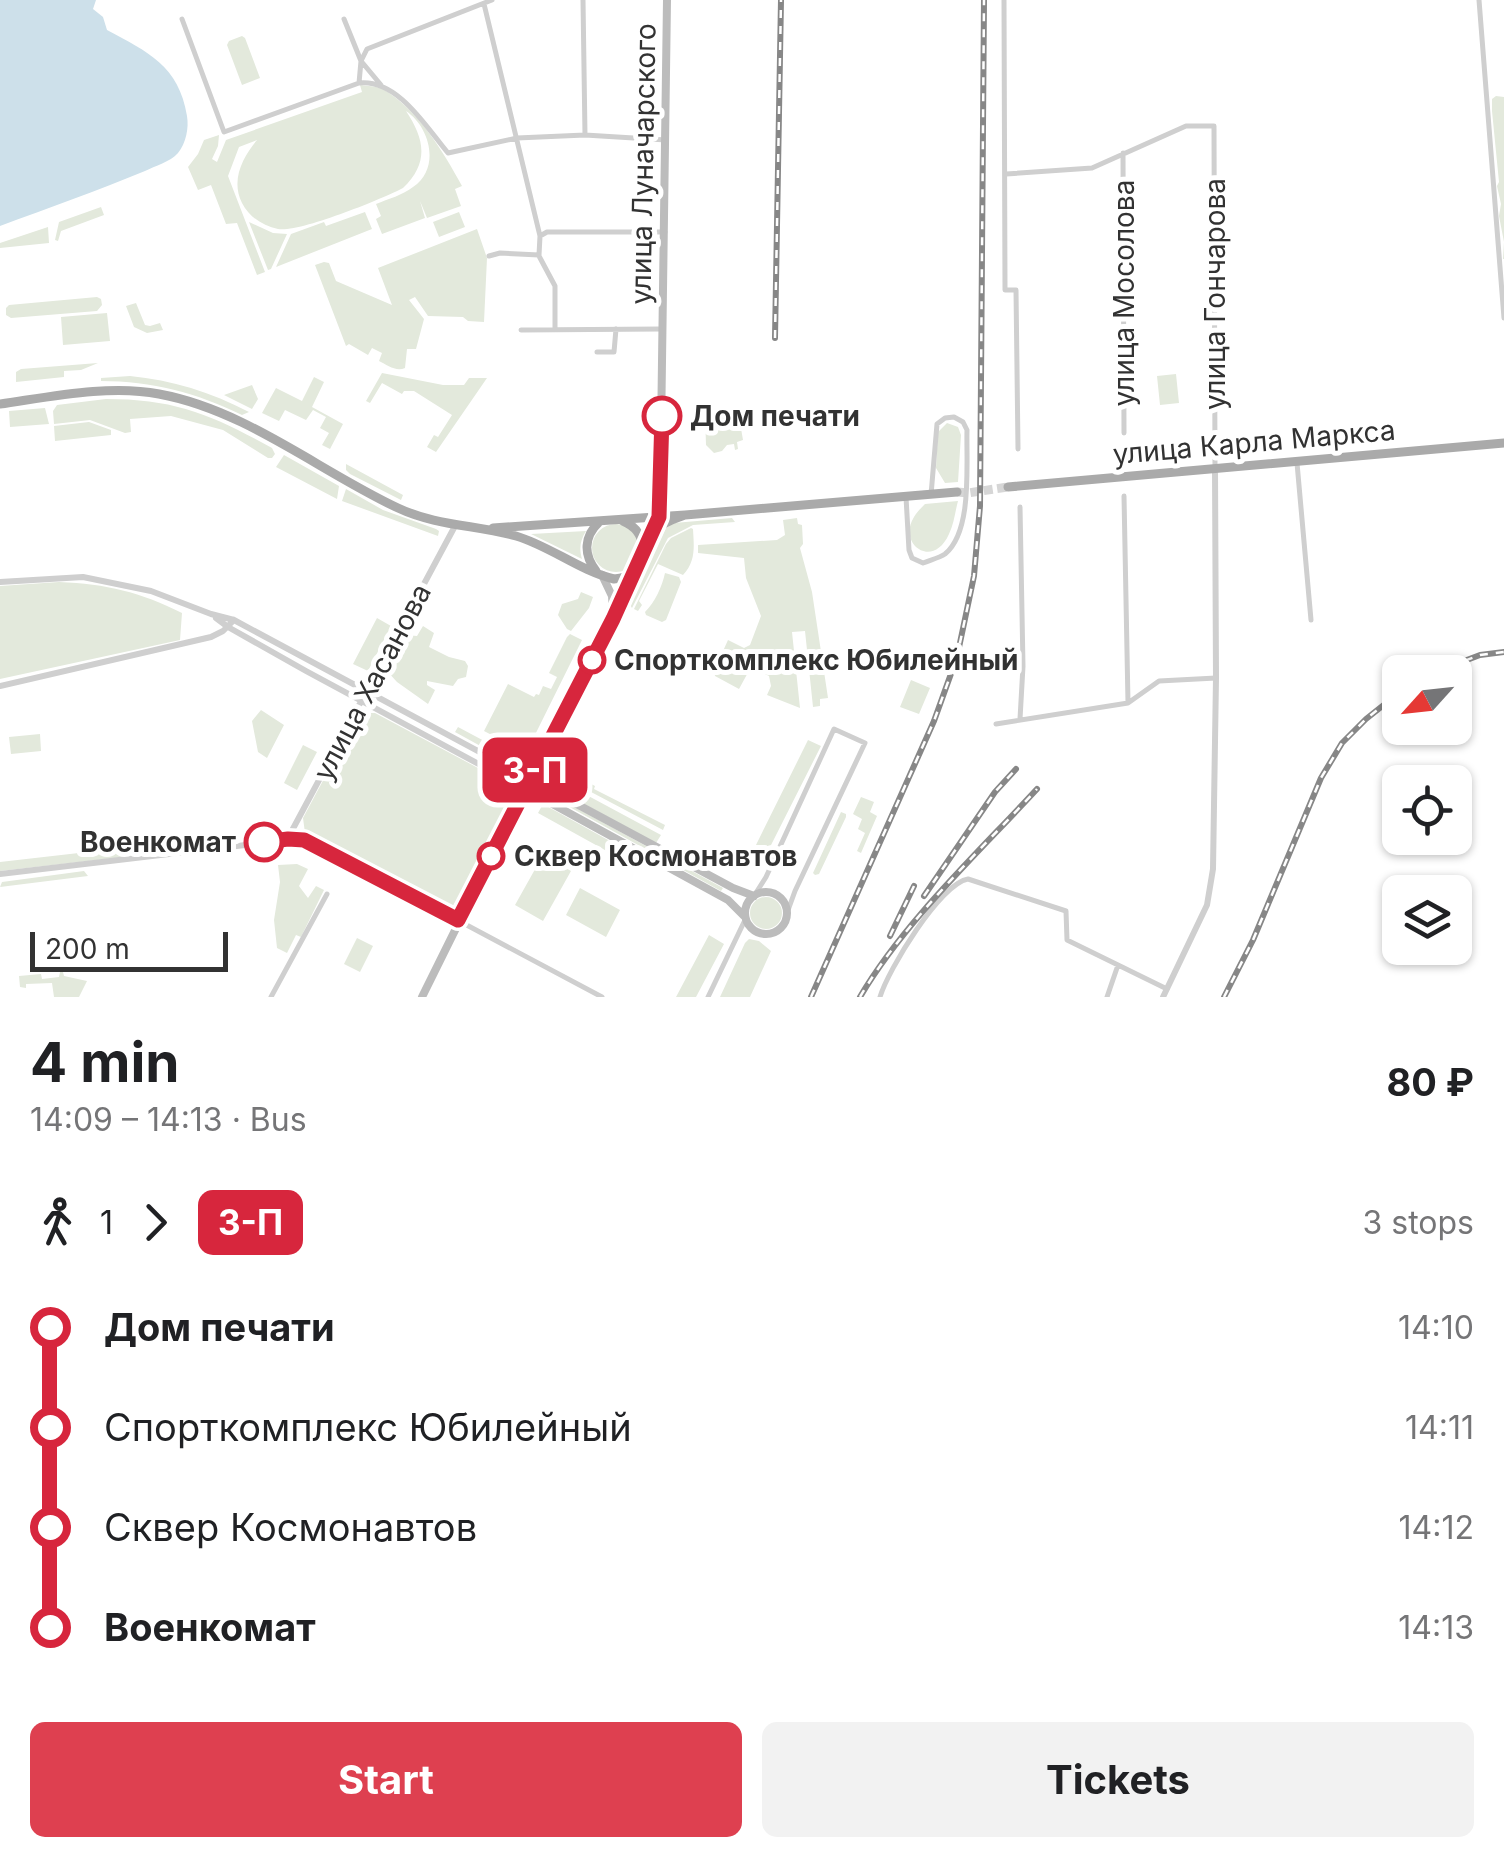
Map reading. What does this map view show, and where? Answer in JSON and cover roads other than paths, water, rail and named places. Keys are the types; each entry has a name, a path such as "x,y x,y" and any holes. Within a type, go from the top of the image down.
{"main road":[{"name":"улица Луначарского","path":"659,517 668,0"},
{"path":"0,404 124,390 184,400 224,414 397,508 455,526 521,537 599,574 620,579 636,570"},
{"name":"улица Карла Маркса","path":"1008,487 1504,442"},
{"path":"480,528 958,492"},
{"path":"650,538 668,520 685,515"},
{"path":"422,997 613,619 659,517"},
{"path":"619,520 638,533 642,555"},
{"path":"600,521 591,530 586,546 590,563 612,596 613,619"},
{"path":"530,779 754,896"},
{"path":"525,789 728,900 756,932 772,934 783,926 788,913 776,894 766,892 748,902 745,918"}],"street":[{"path":"359,84 360,61 367,50 492,0"},
{"path":"583,0 585,135"},
{"path":"1004,0 1005,290 1016,290 1018,449"},
{"path":"1479,0 1504,318"},
{"path":"484,4 540,236 539,255 554,286 555,330"},
{"path":"182,19 224,132 359,84 382,86"},
{"path":"344,19 360,61 382,86 407,104 448,154 516,138 585,135 666,140"},
{"name":"улица Гончарова","path":"1124,153 1186,126 1214,126 1215,812 1207,905 1163,997"},
{"path":"1006,174 1092,168 1124,153"},
{"name":"улица Мосолова","path":"1124,153 1124,434"},
{"path":"540,236 546,232 665,232"},
{"path":"489,256 539,255"},
{"path":"521,330 664,329"},
{"path":"597,352 614,352 616,330"},
{"path":"906,497 912,558 923,563 942,556 956,538 964,510 966,430 963,422 954,417 937,424 931,494"},
{"path":"1297,461 1311,620"},
{"path":"1124,496 1128,703"},
{"path":"1020,508 1020,721"},
{"name":"улица Хасанова","path":"288,839 455,526"},
{"path":"0,582 83,577 151,591 234,620 530,779"},
{"path":"211,614 228,627 525,789"},
{"path":"0,686 206,638 224,632 234,620"},
{"path":"996,724 1128,703 1158,681 1216,678"},
{"path":"754,896 834,729 865,743 788,913"},
{"path":"0,874 304,840 602,997"},
{"path":"880,997 894,963 931,911 959,880 968,879 1066,911 1066,940 1167,988"},
{"path":"271,997 328,894"},
{"path":"708,997 745,918"},
{"path":"1107,997 1118,965"}],"water":[{"path":"0,0 96,0 93,9 103,17 107,30 159,62 177,85 188,121 178,153 145,171 0,226"}],"tunnel":[{"path":"957,492 1008,487"}],"railway":[{"path":"775,338 781,0"},
{"path":"811,997 934,721 957,657 974,576 980,506 984,0"},
{"path":"1472,658 1504,652"},
{"path":"1224,997 1253,940 1321,778 1342,743 1382,706"},
{"path":"924,896 995,792 1016,769"},
{"path":"860,997 920,915 1037,789"},
{"path":"890,936 914,886"}],"place":[{"name":"Дом печати","path":"662,416"},
{"name":"Спорткомплекс Юбилейный","path":"592,660"},
{"name":"Военкомат","path":"264,842"},
{"name":"Сквер Космонавтов","path":"491,856"}]}
